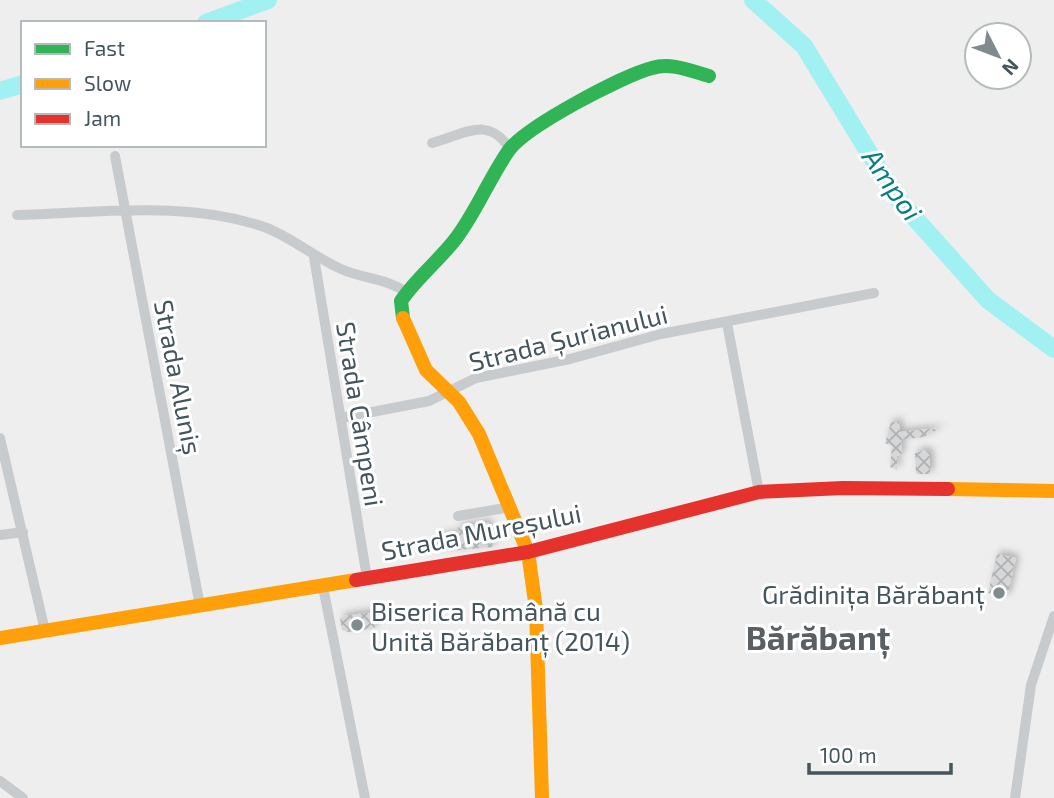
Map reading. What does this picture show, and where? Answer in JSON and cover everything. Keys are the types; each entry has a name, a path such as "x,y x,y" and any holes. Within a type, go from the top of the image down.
{"street":[{"path":"542,798 536,609 528,552 479,434 450,392 433,380 413,346 401,314 401,301 406,292 455,240 477,209 510,149 540,124 637,72 673,66 709,76"},
{"path":"432,143 485,128 497,133 510,149"},
{"name":"Strada Aluniș","path":"115,156 200,606"},
{"path":"18,215 126,212 214,215 270,229 314,257 346,271 394,284 406,292"},
{"name":"Strada Câmpeni","path":"314,257 367,578"},
{"name":"Strada Șurianului","path":"341,418 429,401 476,378 570,359 661,334 874,293"},
{"path":"727,323 759,492"},
{"path":"0,438 45,631"},
{"name":"Strada Mureșului","path":"0,638 528,552 759,492 843,488 1054,491"},
{"path":"458,516 511,507"},
{"path":"0,535 23,532"},
{"path":"324,587 365,798"},
{"path":"1018,797 1031,685 1054,616"},
{"path":"0,781 23,798"}],"building":[{"path":"891,422 899,422 900,432 941,428 924,437 901,440 902,454 897,456 897,470 890,467 892,446 885,443"},
{"path":"925,450 930,453 930,474 916,474 915,453"},
{"path":"488,522 493,547 438,552 436,537 459,533 458,527"},
{"path":"997,554 1016,558 1007,597 988,593"},
{"path":"373,612 375,628 348,632 342,630 340,618"}],"waterway":[{"name":"Ampoi","path":"211,21 268,0"},
{"name":"Ampoi","path":"753,0 804,46 896,197 988,300 1054,349"},
{"name":"Ampoi","path":"0,91 21,85"}],"traffic: fast":[{"path":"403,318 401,301 457,237 502,160 519,140 576,103 652,68 674,67 709,76"}],"traffic: slow":[{"path":"403,318 426,370 459,402 479,434 528,552 536,609 542,798"},
{"path":"948,489 1054,491"},
{"path":"0,638 356,580"}],"traffic: jam":[{"path":"356,580 528,552 759,492 843,488 948,489"}],"place":[{"name":"Grădinița Bărăbanț","path":"999,593"},
{"name":"Biserica Română cu Unită Bărăbanț (2014)","path":"357,625"}],"district":[{"name":"Bărăbanț","path":"818,637"}]}
